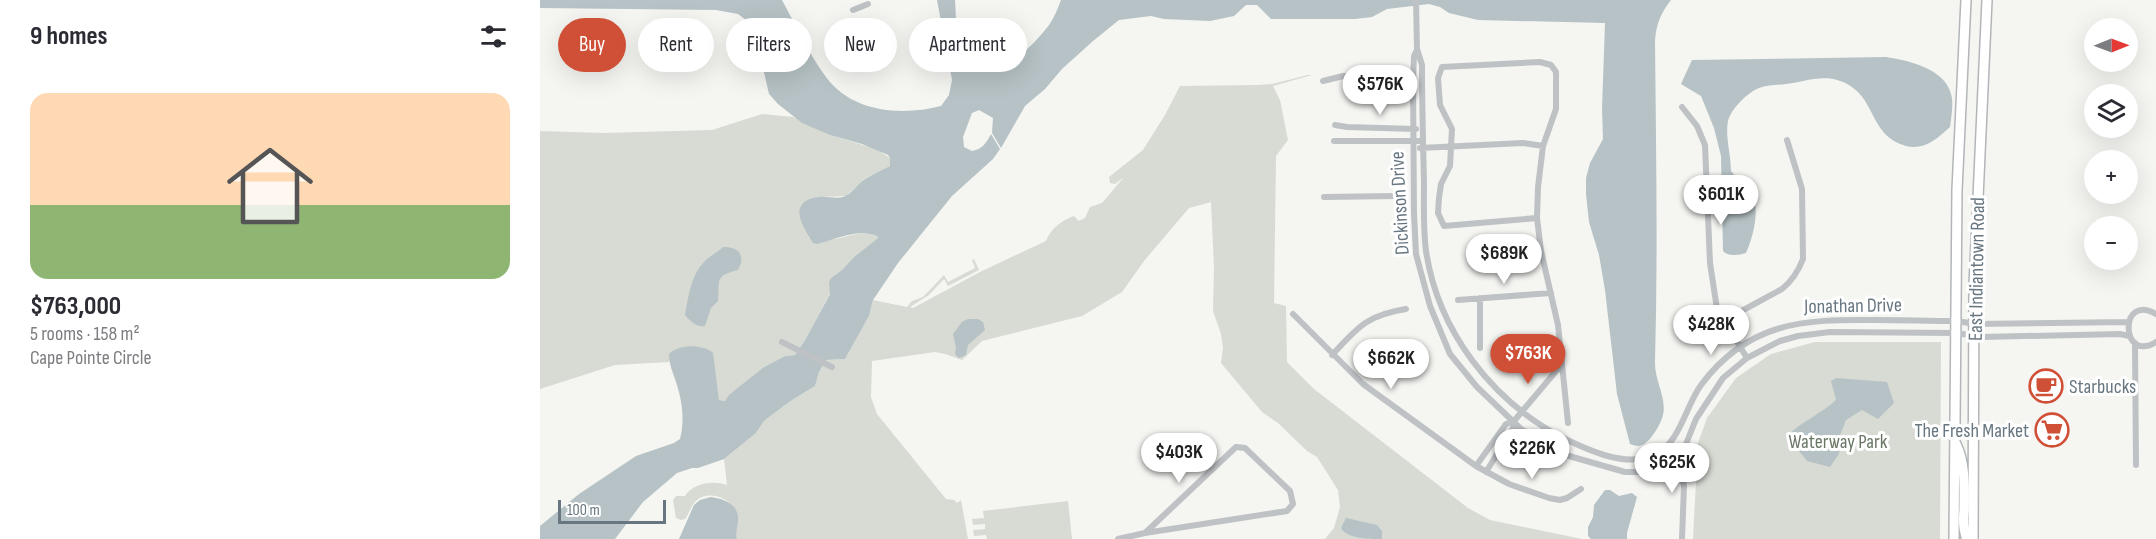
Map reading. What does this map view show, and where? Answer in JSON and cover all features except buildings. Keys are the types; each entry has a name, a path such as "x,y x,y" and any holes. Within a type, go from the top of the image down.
{"main road":[{"name":"East Indiantown Road","path":"1954,539 1957,190 1966,0"},
{"name":"East Indiantown Road","path":"1973,539 1976,217 1987,0"},
{"path":"1965,31 1986,31"},
{"path":"1954,439 1962,457 1964,528 1967,539"}],"street":[{"name":"Dickinson Drive","path":"1416,0 1417,49 1422,65 1426,252 1447,319 1467,354 1486,378 1531,420 1592,452 1626,459 1648,457"},
{"path":"853,10 867,4"},
{"name":"Dickinson Drive","path":"1417,49 1414,56 1413,129 1416,254 1430,306 1450,354 1496,408 1521,429 1569,456 1625,472 1641,472 1655,467"},
{"path":"1538,218 1444,226 1438,213 1438,198 1450,166 1452,129 1440,105 1438,78 1442,66 1540,62 1551,65 1556,72 1556,109 1543,146 1538,187 1538,218 1541,251 1558,325 1568,423"},
{"path":"1323,81 1343,76 1393,75"},
{"path":"1682,107 1697,126 1705,145 1710,263 1717,309 1747,358"},
{"path":"1335,125 1423,129"},
{"path":"1334,141 1413,140 1423,144 1452,147 1523,142 1543,146"},
{"path":"1723,321 1782,290 1790,283 1799,268 1803,248 1802,189 1787,140"},
{"path":"1413,149 1423,144"},
{"path":"1324,197 1396,196"},
{"path":"1458,300 1551,293"},
{"path":"1480,298 1480,348"},
{"path":"1332,355 1362,324 1389,312 1406,309"},
{"name":"Jonathan Drive","path":"1648,457 1664,448 1672,440 1688,405 1701,385 1724,360 1740,347 1774,329 1815,320 1957,321 1975,324 2129,322 2133,315 2140,311 2156,314"},
{"path":"1293,314 1363,384 1476,466 1509,484 1549,498 1560,500 1581,489"},
{"path":"2129,322 2127,329 2135,343 2147,346 2156,342"},
{"name":"Jonathan Drive","path":"1655,467 1671,459 1686,444 1696,419 1723,378 1747,358 1780,341 1815,333 1956,333 1975,336 2120,334 2129,336"},
{"path":"2135,343 2136,465"},
{"path":"785,344 832,367"},
{"path":"1486,472 1513,428 1514,421 1562,364"},
{"path":"1476,466 1506,424 1514,421"},
{"path":"1118,539 1287,511 1293,504 1290,491 1245,448 1236,447 1145,533"},
{"path":"1664,448 1682,476 1684,486 1682,539"}],"green space":[{"path":"1312,75 1273,86 1280,100 1288,140 1276,156 1274,303 1286,306 1287,362 1314,389 1468,508 1490,520 1582,539 1325,539 1334,528 1340,507 1338,490 1317,457 1262,412 1221,363 1223,348 1221,334 1213,311 1211,202 1189,208 1144,261 1122,292 1082,316 982,341 962,360 935,352 872,361 871,397 877,414 946,499 957,503 961,500 968,539 737,539 735,511 728,502 711,495 695,502 685,519 676,518 673,500 676,496 685,496 698,485 716,483 727,485 724,459 756,433 764,421 815,386 826,360 845,359 869,316 873,300 907,307 912,301 923,297 944,275 948,282 975,268 972,260 974,259 979,270 948,286 944,279 929,295 910,307 913,308 982,271 1046,241 1053,230 1064,220 1074,216 1079,221 1085,218 1090,207 1102,203 1124,177 1115,184 1110,183 1109,177 1143,150 1180,86 1272,84"},
{"path":"762,114 793,117 830,135 876,149 890,158 890,166 864,179 846,196 820,197 801,205 802,223 810,239 835,239 861,234 872,234 878,238 831,278 830,293 795,355 785,356 764,367 725,401 719,400 717,386 702,347 674,350 669,362 615,365 540,389 540,131 604,133 712,130"},
{"name":"Waterway Park","path":"1815,342 1941,342 1940,539 1693,539 1698,443 1707,418 1736,378 1771,354"},
{"path":"1068,501 1072,539 987,539 986,535 974,536 973,530 985,529 985,524 973,525 972,519 984,518 983,511"}],"shaded area":[{"path":"540,0 782,0 791,18 743,18 738,14 716,10 540,8"},
{"path":"937,0 955,0 956,18 940,18"},
{"path":"1061,0 1671,0 1660,19 1655,41 1657,241 1655,368 1664,409 1662,419 1647,442 1639,446 1630,444 1617,394 1599,255 1589,222 1586,178 1590,163 1603,139 1605,23 1478,20 1449,13 1429,4 1387,9 1372,17 1355,19 1271,19 1257,5 1246,5 1234,16 1210,21 1164,19 1151,16 1119,20 1062,69 1045,89 1025,106 1001,148 992,133 993,118 979,110 972,113 963,137 964,147 972,151 979,149 991,134 1000,149 993,159 952,196 898,263 873,300 869,316 845,359 826,360 815,386 764,421 756,433 724,459 677,473 643,502 615,539 540,539 540,526 579,494 636,456 680,439 683,417 669,354 685,347 703,348 713,353 719,400 725,401 729,395 764,367 785,356 795,355 830,294 831,278 878,238 862,233 813,243 801,222 800,209 809,199 846,196 865,179 890,166 888,155 802,123 769,94 764,72 812,72 812,56 837,89 864,105 895,111 941,106 949,95 952,80 950,72 1027,72 1027,49 1051,22"},
{"path":"1886,57 1915,63 1941,78 1947,85 1952,98 1950,127 1925,145 1906,146 1886,135 1865,100 1858,92 1841,81 1818,78 1765,86 1755,90 1740,101 1733,111 1728,121 1727,133 1731,171 1749,189 1754,199 1756,214 1753,231 1746,253 1731,255 1725,253 1723,251 1721,156 1714,128 1701,96 1681,84 1692,60"},
{"path":"723,247 733,248 740,253 740,265 738,270 722,277 719,284 718,301 711,308 705,326 699,326 685,315 691,288 699,268"},
{"path":"968,319 978,319 983,322 985,330 968,345 966,355 959,358 955,354 953,334 962,322"},
{"path":"1836,378 1887,382 1894,403 1878,419 1862,410 1846,420 1839,438 1839,454 1830,467 1807,461 1787,436 1836,400 1831,381"},
{"path":"1605,490 1610,490 1619,496 1632,493 1637,497 1627,539 1591,539 1588,536 1594,505"},
{"path":"711,497 730,503 736,510 738,514 737,539 679,539 694,505 700,500"},
{"path":"1346,518 1377,525 1382,531 1382,539 1359,538 1344,532 1341,528"}],"place":[{"name":"Starbucks","path":"2046,386"},
{"name":"The Fresh Market","path":"2052,430"}]}
